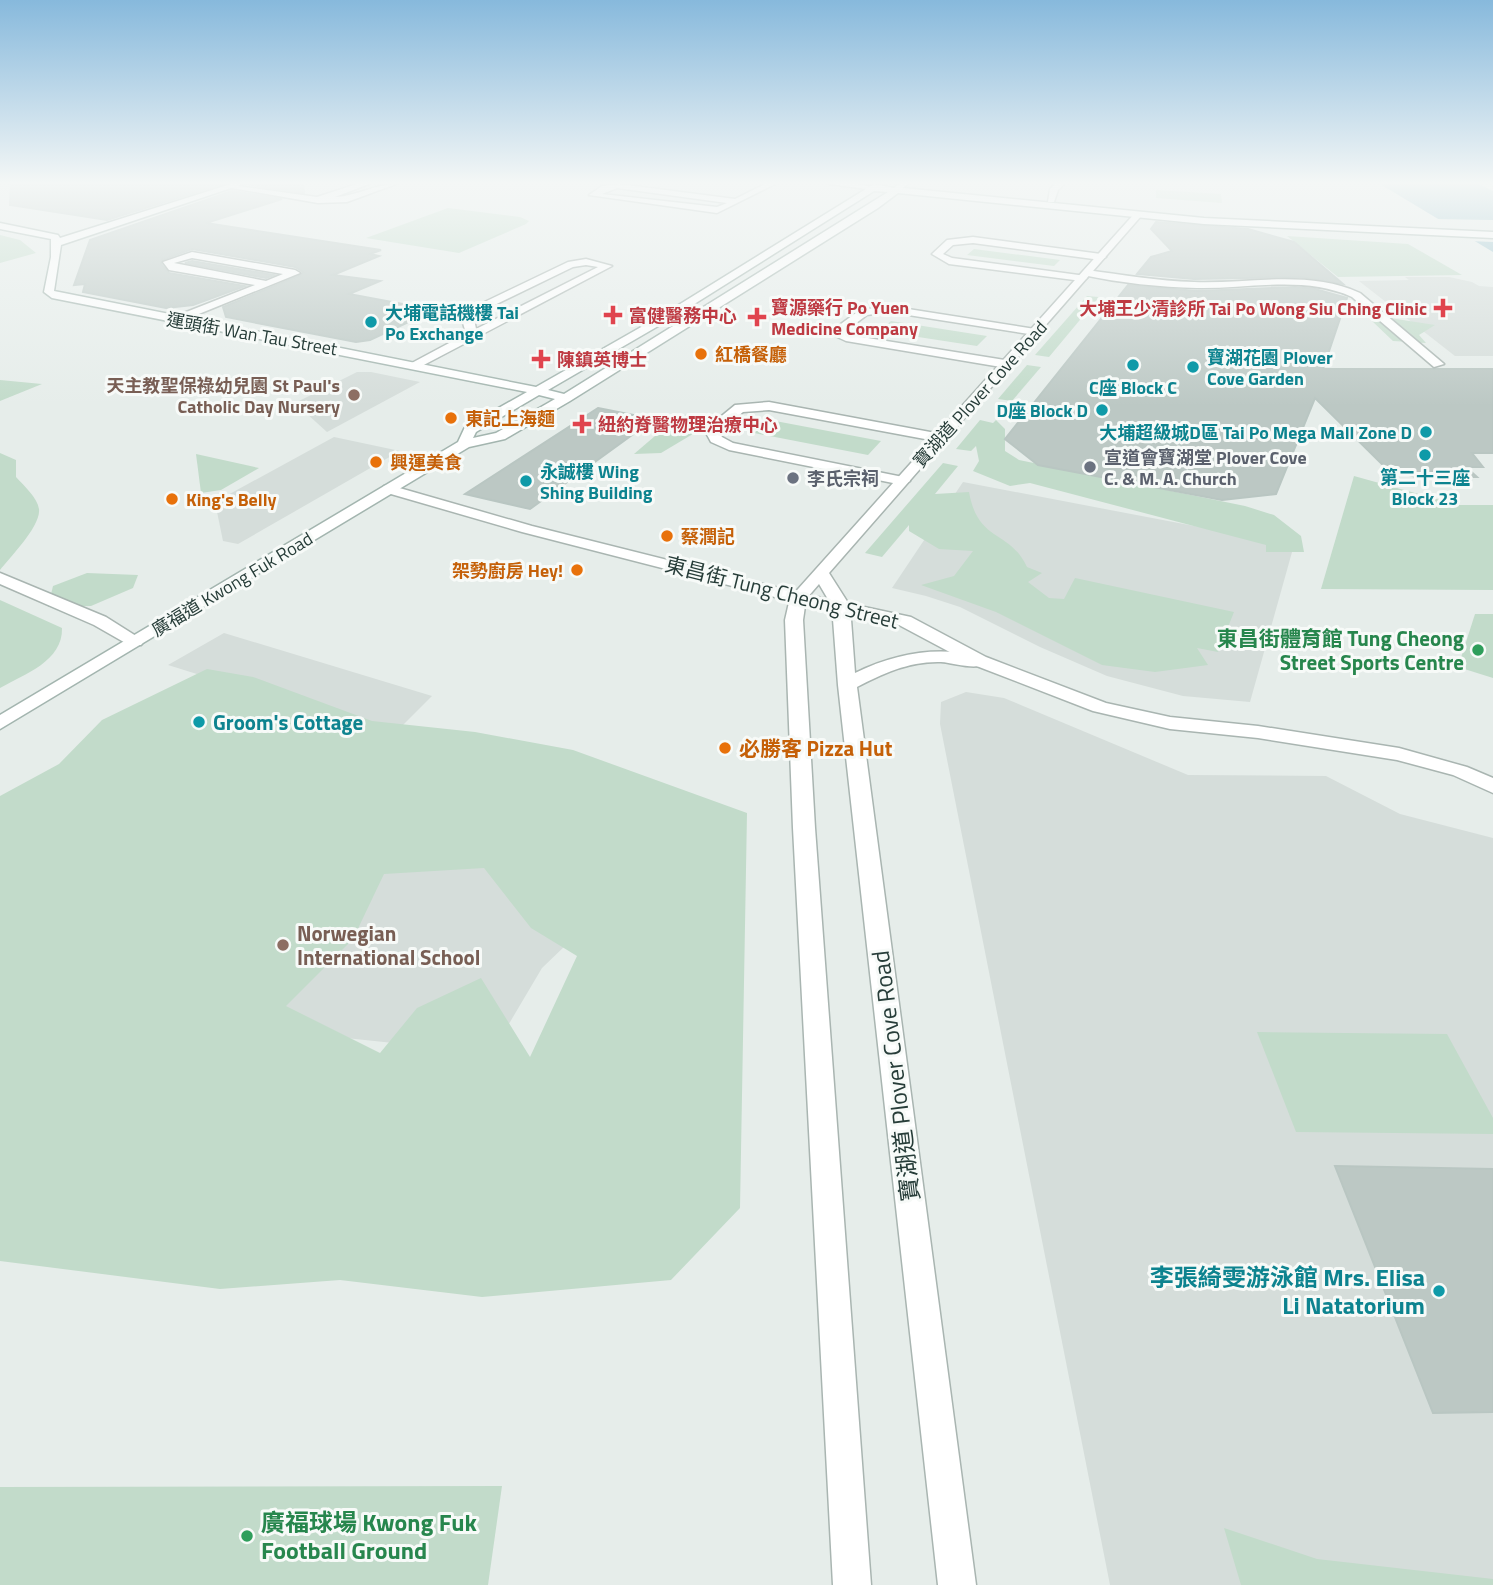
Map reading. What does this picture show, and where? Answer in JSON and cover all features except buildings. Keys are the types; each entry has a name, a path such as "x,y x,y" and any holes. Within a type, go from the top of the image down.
{"street":[{"name":"運頭街 Wan Tau Street","path":"55,258 49,292 74,301 538,389 566,398"},
{"path":"182,258 168,262 173,268 266,284"},
{"path":"175,320 295,273 209,258"},
{"name":"廣福道 Kwong Fuk Road","path":"464,444 470,430 668,316 761,258"},
{"name":"廣福道 Kwong Fuk Road","path":"0,723 464,444 500,436 566,398 788,258"},
{"path":"944,258 949,261 1085,276 1194,285 1310,284 1341,289 1356,295 1438,364"},
{"name":"寶湖道 Plover Cove Road","path":"798,598 1100,258"},
{"path":"414,365 472,335 607,265 586,262 572,264 472,312 468,319 472,335"},
{"path":"1007,364 846,338 839,335 838,331 864,312 889,309 1035,332"},
{"path":"903,481 729,446 716,439 712,431 740,408 769,406 941,438"},
{"name":"東昌街 Tung Cheong Street","path":"389,489 527,529 798,598 905,621 981,661 1100,707 1170,723 1272,734 1399,754 1460,771 1493,786"},
{"name":"寶湖道 Plover Cove Road","path":"821,573 841,606 847,685 957,1585"},
{"path":"0,579 100,621 135,641"},
{"path":"798,598 794,620 804,828 852,1585"},
{"path":"847,685 918,656 939,655 981,661"}],"shaded area":[{"name":"大埔王少清診所 Tai Po Wong Siu Ching Clinic","path":"1405,277 1449,277 1479,286 1493,287 1493,356 1455,356 1359,281 1409,280"},
{"name":"天主教聖保祿幼兒園 St Paul's Catholic Day Nursery","path":"357,372 371,372 420,382 327,432 295,403"},
{"path":"334,437 400,451 238,544 223,541 215,502"},
{"path":"963,482 1294,545 1250,702 1183,696 1107,676 1040,647 960,607 892,588"},
{"path":"224,633 432,696 393,735 168,665"},
{"path":"966,692 1004,698 1188,775 1326,776 1400,814 1493,838 1493,1585 1110,1585 940,724 941,702"},
{"path":"458,817 590,922 542,968 497,1044 403,1044 327,1036 0,877"}],"green space":[{"path":"0,258 18,258 0,263"},
{"path":"990,258 1060,260 1054,266"},
{"path":"1314,258 1432,258 1462,275 1338,277"},
{"path":"1087,296 1099,297 1049,357 1035,355"},
{"path":"1390,318 1435,325 1419,335 1426,343 1393,341 1372,321"},
{"path":"891,321 987,336 977,346 879,331"},
{"path":"1027,365 1041,367 1012,401 998,399"},
{"path":"0,380 42,384 0,401"},
{"path":"687,414 713,422 661,453 634,454 669,424"},
{"path":"770,420 881,441 868,455 754,433"},
{"path":"980,420 993,423 996,420 1005,429 1005,451 1019,460 1245,506 1274,515 1301,536 1304,552 1266,552 1266,545 1030,483 1010,486 973,471 979,461 976,446 971,451 956,449"},
{"path":"0,453 16,460 16,477 33,496 39,509 30,532 0,570"},
{"path":"196,454 259,468 221,490 201,493"},
{"path":"943,463 958,466 935,494 969,492 979,520 1012,546 1027,567 1042,573 1028,582 1049,598 1064,599 1075,578 1234,612 1218,652 1197,648 1208,665 1155,672 1102,665 996,612 921,585 954,576 973,551 939,549 909,531 909,525 882,557 865,553"},
{"path":"1354,476 1458,505 1493,505 1493,590 1321,589"},
{"path":"87,573 138,575 133,588 91,606 48,607 53,586"},
{"path":"0,600 62,628 61,639 49,658 31,672 0,688"},
{"name":"東昌街體育館 Tung Cheong Street Sports Centre","path":"1475,614 1493,614 1493,678 1458,667"},
{"path":"207,669 253,677 372,721 475,732 573,750 747,813 740,1208 671,1280 482,1297 340,1280 220,1289 0,1261 0,796 59,764 102,720","holes":["484,868 531,928 577,956 530,1057 481,978 417,1008 380,1053 286,1006 353,939 384,874"]},
{"path":"1257,1032 1447,1034 1493,1118 1493,1134 1296,1132"},
{"name":"廣福球場 Kwong Fuk Football Ground","path":"502,1486 488,1585 0,1585 0,1487"},
{"path":"1224,1528 1317,1559 1493,1579 1493,1585 1241,1585"}],"place":[{"name":"大埔王少清診所 Tai Po Wong Siu Ching Clinic","path":"1443,308"},
{"name":"富健醫務中心","path":"613,315"},
{"name":"寶源藥行 Po Yuen Medicine Company","path":"757,317"},
{"name":"大埔電話機樓 Tai Po Exchange","path":"371,322"},
{"name":"紅橋餐廳","path":"701,354"},
{"name":"陳鎮英博士","path":"541,359"},
{"name":"C座 Block C","path":"1133,365"},
{"name":"寶湖花園 Plover Cove Garden","path":"1193,367"},
{"name":"天主教聖保祿幼兒園 St Paul's Catholic Day Nursery","path":"354,395"},
{"name":"D座 Block D","path":"1102,410"},
{"name":"東記上海麵","path":"451,418"},
{"name":"紐約脊醫物理治療中心","path":"582,424"},
{"name":"大埔超級城D區 Tai Po Mega Mall Zone D","path":"1426,432"},
{"name":"第二十三座 Block 23","path":"1425,455"},
{"name":"興運美食","path":"376,462"},
{"name":"宣道會寶湖堂 Plover Cove C. & M. A. Church","path":"1090,467"},
{"name":"李氏宗祠","path":"793,478"},
{"name":"永誠樓 Wing Shing Building","path":"526,481"},
{"name":"King's Belly","path":"172,499"},
{"name":"蔡潤記","path":"667,536"},
{"name":"架勢廚房 Hey!","path":"577,570"},
{"name":"東昌街體育館 Tung Cheong Street Sports Centre","path":"1478,650"},
{"name":"Groom's Cottage","path":"199,722"},
{"name":"必勝客 Pizza Hut","path":"725,748"},
{"name":"Norwegian International School","path":"283,945"},
{"name":"李張綺雯游泳館 Mrs. Elisa Li Natatorium","path":"1439,1291"},
{"name":"廣福球場 Kwong Fuk Football Ground","path":"247,1536"}]}
